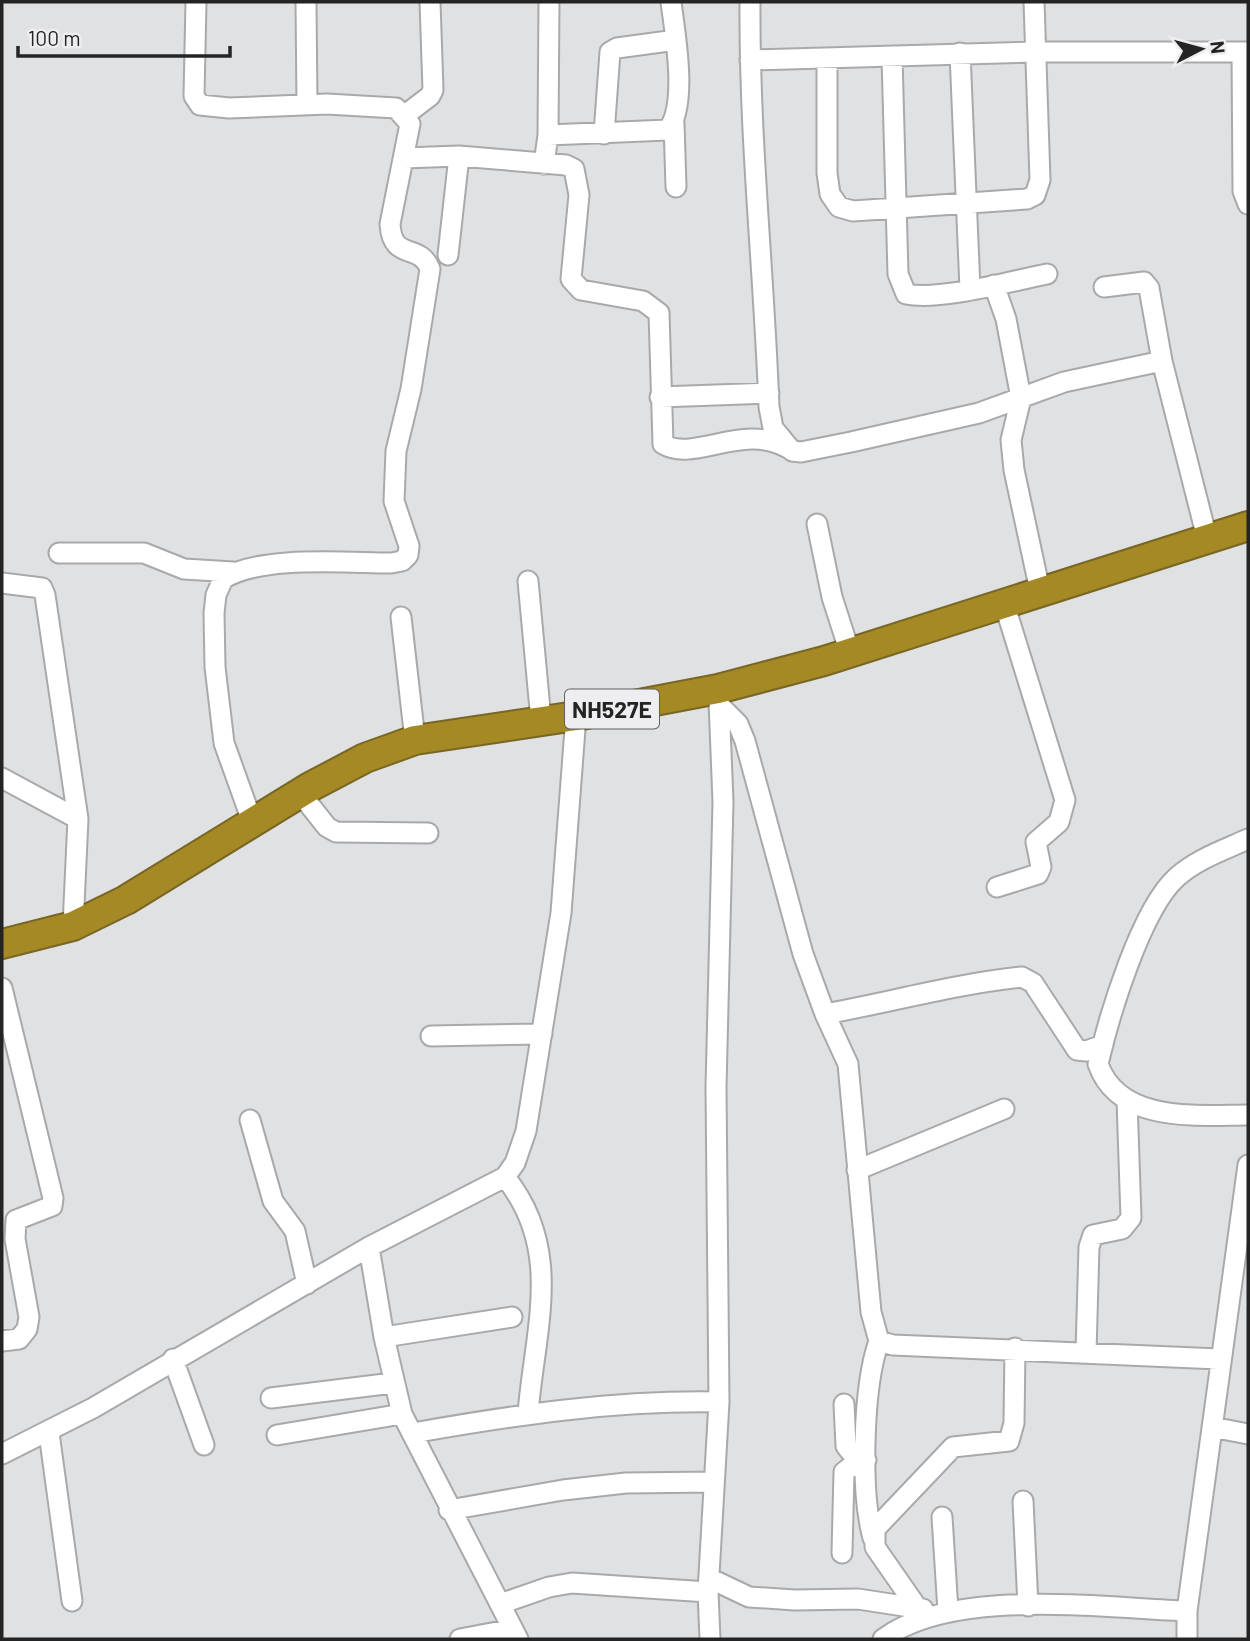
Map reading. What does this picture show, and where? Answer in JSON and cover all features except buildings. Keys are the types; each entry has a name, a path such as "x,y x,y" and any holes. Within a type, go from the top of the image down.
{"highway":[{"name":"NH527E","path":"2,944 72,926 126,900 300,793 365,758 415,740 541,720 719,697 1207,538 1247,532"}],"street":[{"path":"196,2 194,96 200,105 229,108 307,105 396,108 405,115 410,124 390,224 391,236 399,249 419,255 427,261 430,269 411,389 396,451 394,501 409,547 408,555 402,561 391,563 312,562 247,568 233,572 223,579 216,595 215,667 226,751 252,821"},
{"path":"306,2 307,105"},
{"path":"405,115 430,96 433,90 430,2"},
{"path":"544,164 548,135 549,2"},
{"path":"671,2 678,71 674,123 676,187"},
{"path":"751,2 750,60 769,393 774,428 792,451"},
{"path":"827,60 830,194 839,207 853,211 1027,199 1038,189 1034,2"},
{"path":"604,134 610,52 617,48 676,40"},
{"path":"750,60 827,60 960,53 1245,52 1243,191 1248,204"},
{"path":"960,53 970,289"},
{"path":"892,57 898,274 906,294 916,296 970,289 1048,274"},
{"path":"548,135 660,133 668,131 674,123"},
{"path":"404,158 459,156 566,165 574,169 578,176 579,195 571,268 575,287 643,301 659,313 663,444 672,450 751,438 776,441 792,451 814,450 979,414 1065,382 1162,361"},
{"path":"448,255 459,156"},
{"path":"1104,287 1144,282 1149,288 1162,361 1207,538"},
{"path":"993,285 1006,319 1021,398 1010,440 1040,591"},
{"path":"660,397 769,393"},
{"path":"817,524 832,597 850,653"},
{"path":"59,553 144,554 184,569 233,572"},
{"path":"527,581 541,720"},
{"path":"2,583 41,588 45,595 78,819 72,926"},
{"path":"997,887 1038,874 1041,867 1036,842 1059,822 1065,800 1004,603"},
{"path":"401,617 415,740"},
{"path":"719,697 738,724 744,741 803,954 825,1014 848,1064 872,1320 879,1341 870,1369 862,1461 865,1499 873,1538 881,1557 932,1610"},
{"path":"710,1639 708,1585 719,1402 716,1087 723,802 719,697"},
{"path":"2,1454 49,1433 369,1247 505,1177 516,1163 526,1131 561,913 576,716"},
{"path":"2,778 78,819"},
{"path":"300,793 327,827 336,832 428,833"},
{"path":"1248,839 1198,862 1176,877 1159,897 1114,1000 1098,1064 1113,1090 1127,1100 1175,1115 1248,1115"},
{"path":"825,1014 887,1003 950,986 1022,977 1033,983 1077,1050 1086,1051 1103,1045"},
{"path":"2,988 53,1198 52,1206 16,1220 15,1239 29,1317 27,1329 19,1339 2,1341"},
{"path":"431,1037 542,1034"},
{"path":"1086,1352 1089,1247 1093,1235 1122,1228 1131,1218 1127,1100"},
{"path":"857,1170 1004,1110"},
{"path":"250,1120 273,1201 295,1231 307,1284"},
{"path":"1187,1639 1187,1611 1219,1359 1248,1165"},
{"path":"505,1177 523,1199 535,1227 543,1275 528,1413"},
{"path":"369,1247 384,1337 402,1414 515,1634 460,1639"},
{"path":"384,1337 512,1317"},
{"path":"879,1341 893,1345 1015,1348 1219,1359"},
{"path":"873,1538 875,1529 953,1447 1009,1441 1014,1423 1015,1348"},
{"path":"173,1359 204,1446"},
{"path":"271,1398 393,1382"},
{"path":"413,1433 528,1413 662,1401 719,1402"},
{"path":"844,1404 846,1446 862,1461"},
{"path":"277,1436 402,1414"},
{"path":"1212,1427 1248,1434"},
{"path":"49,1433 72,1601"},
{"path":"842,1553 844,1472 862,1461"},
{"path":"449,1510 563,1490 626,1483 714,1482"},
{"path":"1023,1501 1028,1606"},
{"path":"932,1610 942,1517"},
{"path":"500,1604 548,1587 572,1583 708,1585 749,1597 795,1600 858,1599 932,1610 994,1605 1187,1611"},
{"path":"883,1639 932,1610"}]}
